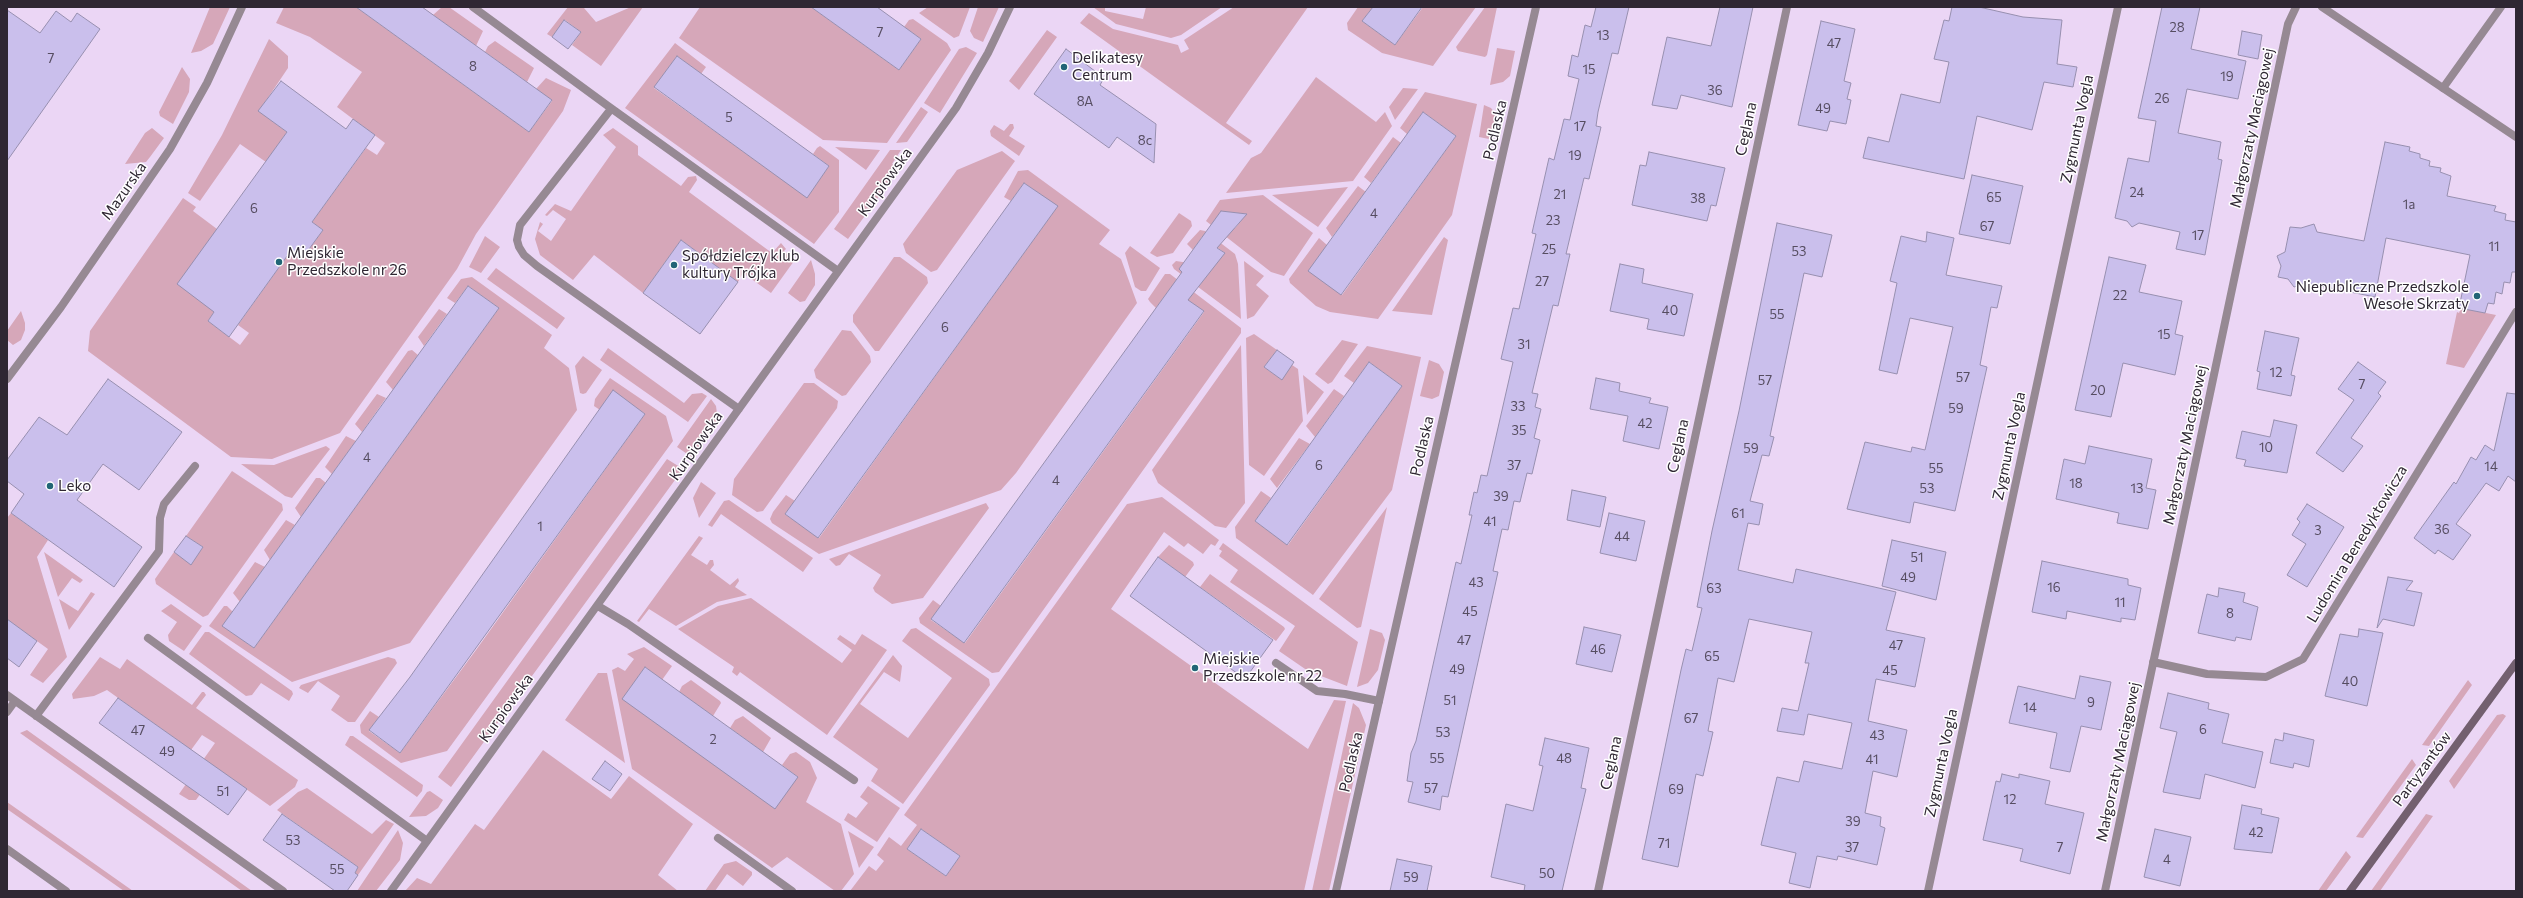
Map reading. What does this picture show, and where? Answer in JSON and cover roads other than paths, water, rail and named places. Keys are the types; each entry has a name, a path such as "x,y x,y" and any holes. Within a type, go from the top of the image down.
{"main road":[{"name":"Partyzantów","path":"2350,891 2516,663"}],"street":[{"name":"Mazurska","path":"7,379 66,300 170,149 207,82 242,7"},
{"path":"473,7 611,109 838,270"},
{"name":"Kurpiowska","path":"391,891 956,108 988,53 1010,7"},
{"name":"Podlaska","path":"1336,891 1536,7"},
{"name":"Ceglana","path":"1598,891 1787,7"},
{"name":"Zygmunta Vogla","path":"1928,891 2118,7"},
{"name":"Małgorzaty Maciągowej","path":"2105,891 2288,24 2296,7"},
{"path":"2322,7 2516,137"},
{"path":"2443,88 2501,7"},
{"path":"611,109 520,225 517,240 519,247 524,255 537,266 739,409"},
{"name":"Ludomira Benedyktowicza","path":"2154,662 2206,674 2266,677 2303,659 2516,312"},
{"path":"36,716 159,551 160,518 164,504 195,466"},
{"path":"598,606 634,628 854,780"},
{"path":"148,638 427,840"},
{"path":"1276,663 1317,691 1345,694 1379,701"},
{"path":"7,695 283,891"},
{"path":"7,712 15,701"},
{"path":"718,838 792,891"},
{"path":"7,849 66,891"}],"place":[{"name":"Delikatesy Centrum","path":"1064,67"},
{"name":"Miejskie Przedszkole nr 26","path":"279,262"},
{"name":"Spółdzielczy klub kultury Trójka","path":"674,265"},
{"name":"Niepubliczne Przedszkole Wesołe Skrzaty","path":"2477,296"},
{"name":"Leko","path":"50,486"},
{"name":"Miejskie Przedszkole nr 22","path":"1195,668"}]}
